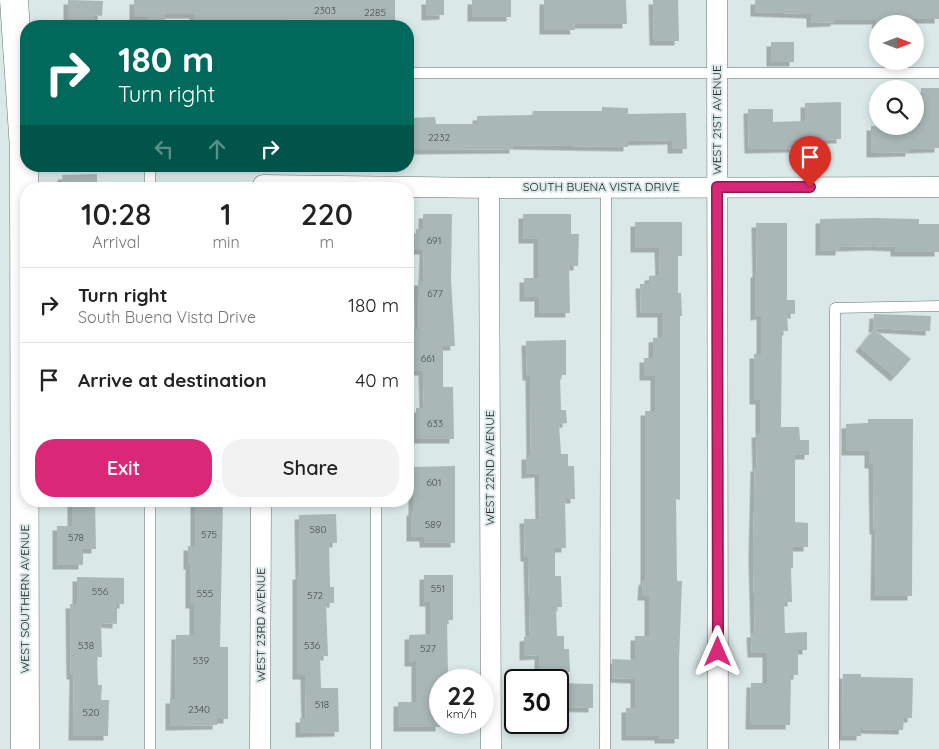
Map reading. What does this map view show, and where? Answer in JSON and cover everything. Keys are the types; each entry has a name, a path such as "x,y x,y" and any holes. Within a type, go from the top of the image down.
{"main road":[{"name":"WEST SOUTHERN AVENUE","path":"14,0 20,89"},
{"name":"WEST SOUTHERN AVENUE","path":"25,507 25,749"}],"street":[{"name":"WEST 21ST AVENUE","path":"717,0 718,749"},
{"name":"SOUTH BUENA VISTA DRIVE","path":"414,188 939,187"},
{"name":"WEST 22ND AVENUE","path":"489,188 491,749"},
{"name":"WEST 23RD AVENUE","path":"260,749 262,507"}],"lane":[{"path":"414,73 939,73"},
{"path":"605,749 606,187"},
{"path":"834,749 836,308 939,306"},
{"path":"150,507 150,749"},
{"path":"376,507 376,749"}],"building":[{"path":"68,0 103,1 102,16 94,15 94,20 68,20"},
{"path":"134,0 395,0 395,20 194,20 194,14 165,14 165,20 148,20 148,17 134,17"},
{"path":"426,0 444,0 444,15 426,16"},
{"path":"472,0 511,0 511,17 472,17"},
{"path":"544,0 626,0 627,24 574,24 575,30 544,30"},
{"path":"653,0 678,0 679,41 654,41"},
{"path":"755,0 939,0 939,19 924,19 924,15 869,15 869,20 835,20 835,22 811,23 811,14 755,12"},
{"path":"771,42 794,42 794,62 771,62"},
{"path":"924,88 939,88 939,148 910,149 910,152 871,153 871,135 924,135"},
{"path":"841,102 841,139 794,140 794,148 749,149 748,109 773,109 773,122 805,121 805,103"},
{"path":"602,107 628,108 628,114 686,113 687,149 672,149 672,140 628,141 628,147 514,145 514,149 414,150 414,118 435,117 436,124 477,124 477,116 532,115 533,111 602,111"},
{"path":"97,174 97,182 62,182 62,175"},
{"path":"423,214 452,214 451,280 455,346 443,346 443,387 453,387 454,439 416,439 416,408 424,408 423,371 414,371 414,329 419,329 418,281 423,281 424,250 415,250 416,229 423,229"},
{"path":"523,214 571,214 571,234 579,234 578,266 569,266 570,313 539,313 539,297 524,297 524,278 538,278 538,239 523,239"},
{"path":"820,219 919,219 919,224 939,224 939,252 895,252 895,247 873,246 840,247 840,251 820,251"},
{"path":"635,222 682,222 682,256 678,256 678,293 681,293 682,316 680,316 680,500 676,499 677,581 682,581 679,739 659,739 659,736 626,736 626,708 635,708 635,679 612,678 612,659 635,660 635,636 649,636 649,596 642,596 643,580 645,581 645,411 655,411 655,376 644,376 644,358 653,358 653,338 662,337 662,313 641,313 640,284 649,284 649,276 660,275 659,248 635,248"},
{"path":"756,223 787,223 787,300 795,300 795,314 787,314 788,331 782,331 781,427 799,427 800,440 809,440 809,455 795,455 795,522 808,523 808,547 793,547 793,568 791,568 792,602 784,602 785,633 807,632 807,650 798,650 798,675 791,675 790,725 750,725 751,683 767,683 767,653 752,653 751,633 755,633 753,556 755,467 757,467 756,433 760,433 760,400 754,400 754,354 761,354 761,315 755,316 755,273 757,273"},
{"path":"874,314 931,316 930,331 873,328"},
{"path":"874,329 911,359 895,377 860,347"},
{"path":"566,340 566,375 560,375 561,410 566,410 567,423 559,424 561,454 568,454 568,466 574,466 575,499 565,499 566,548 555,548 555,576 561,576 562,607 556,607 557,636 564,636 564,649 569,649 570,672 569,669 539,669 539,655 524,656 524,637 530,636 528,557 525,557 524,519 540,519 539,473 526,474 526,455 531,455 530,376 527,376 526,341"},
{"path":"868,419 913,419 912,596 875,596 876,530 874,530 873,464 869,464 869,451 846,451 846,424 868,423"},
{"path":"455,466 455,543 424,543 424,537 411,537 411,511 413,511 414,507 414,467"},
{"path":"72,507 95,507 96,549 83,549 83,565 57,565 57,526 72,526"},
{"path":"195,507 223,507 220,647 228,647 228,719 217,719 217,725 170,726 170,699 175,699 176,635 194,635 194,604 190,604 188,546 195,546"},
{"path":"336,514 337,543 329,543 330,587 334,587 334,603 326,603 328,656 320,656 321,688 338,688 339,732 300,733 300,718 306,718 305,675 297,675 297,575 300,575 299,515"},
{"path":"424,575 453,575 453,620 447,620 448,669 429,669 429,727 398,727 398,702 416,702 416,662 409,662 409,635 430,634 430,602 424,602"},
{"path":"77,577 124,578 124,604 117,604 117,624 101,623 102,657 97,657 98,685 102,685 101,700 109,700 108,736 73,736 74,675 71,675 70,604 77,604"},
{"path":"843,674 861,674 861,677 913,678 912,718 904,718 903,730 861,729 861,736 842,736"},
{"path":"569,683 593,684 593,708 569,707"}],"route":[{"path":"718,652 717,187 810,187"}]}
